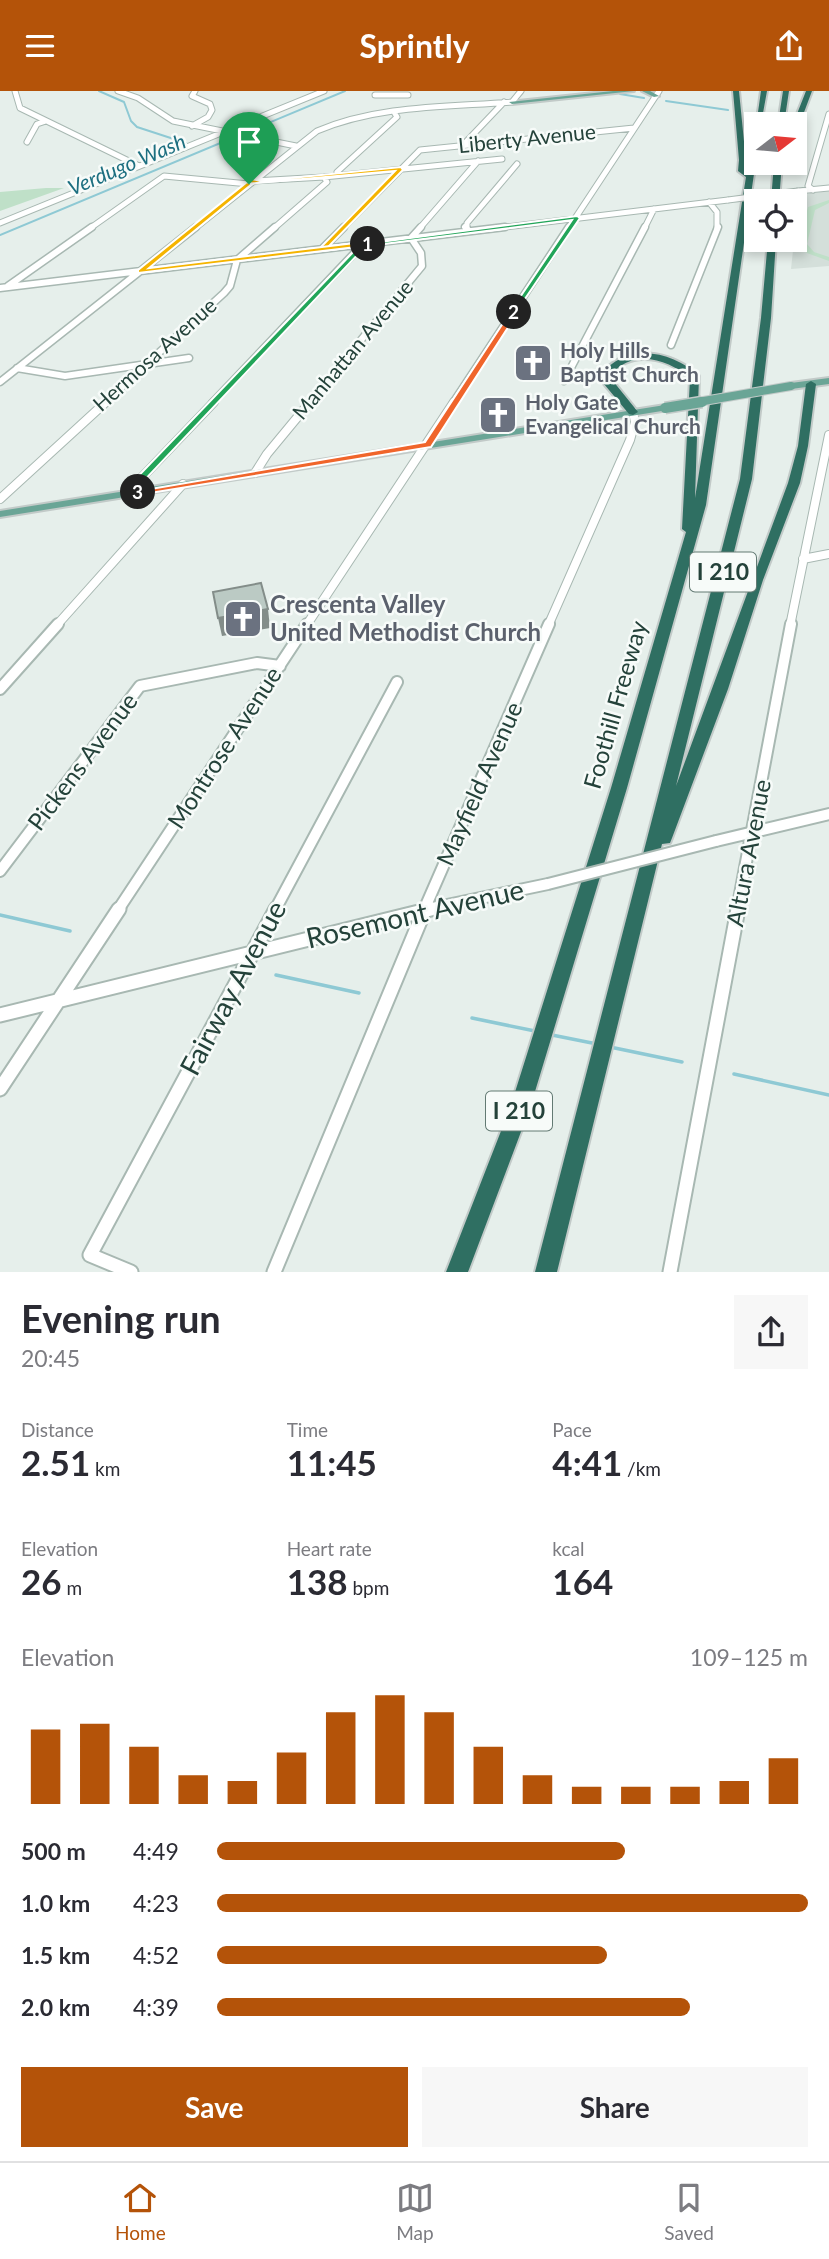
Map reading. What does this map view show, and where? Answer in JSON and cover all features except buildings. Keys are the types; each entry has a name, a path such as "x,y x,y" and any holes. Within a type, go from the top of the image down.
{"highway":[{"path":"736,91 742,171 750,180"},
{"path":"760,112 764,91"},
{"path":"783,112 786,91"},
{"path":"801,112 809,91"},
{"name":"Foothill Freeway","path":"457,1271 520,1108 619,788 686,558 700,505 751,175"},
{"name":"I 210","path":"546,1272 746,479 766,318 771,252"},
{"path":"633,412 608,382 606,375 615,364 631,358 664,359 683,367 695,378 686,558"},
{"path":"640,898 721,689 757,580 794,483 803,446 811,384"}],"main road":[{"path":"512,101 631,91"},
{"path":"645,91 657,94"},
{"path":"0,514 829,381"}],"street":[{"path":"15,91 17,106 139,166"},
{"path":"118,91 138,98 161,116 192,126 296,146"},
{"path":"138,98 146,91"},
{"path":"192,126 208,117 212,110 210,104 192,96 195,91"},
{"path":"0,223 324,91"},
{"path":"0,382 296,146 331,123 365,115 512,101 521,91"},
{"path":"375,95 408,93 411,111"},
{"name":"Montrose Avenue","path":"0,1089 428,445 657,94"},
{"path":"463,145 504,102"},
{"path":"339,175 337,172 397,117 394,112"},
{"path":"813,190 808,185 829,114"},
{"path":"27,142 37,124 46,121"},
{"name":"Liberty Avenue","path":"401,169 420,149 634,128"},
{"path":"2,289 164,176 251,182 502,159"},
{"path":"411,238 478,161"},
{"path":"469,231 467,223 517,164"},
{"path":"322,249 401,169"},
{"name":"Hermosa Avenue","path":"0,499 228,288 237,260 327,182 324,177"},
{"path":"2,289 829,188"},
{"path":"671,345 718,226 717,212 709,202"},
{"path":"564,381 654,209"},
{"name":"Manhattan Avenue","path":"255,473 267,454 422,266 421,253 411,238"},
{"path":"127,494 363,244"},
{"path":"17,368 65,376 189,358"},
{"name":"Mayfield Avenue","path":"274,1272 424,910 630,440 635,422 633,412"},
{"name":"Altura Avenue","path":"670,1272 803,559 829,435"},
{"path":"0,689 183,484"},
{"path":"803,559 829,554"},
{"name":"Pickens Avenue","path":"0,871 140,686 257,663 279,666"},
{"name":"Fairway Avenue","path":"131,1272 90,1255 397,682"},
{"name":"Rosemont Avenue","path":"0,1015 424,910 548,884 829,814"}],"shaded area":[{"path":"829,191 829,266 791,269 793,252 807,252 807,194"}],"green space":[{"path":"64,188 0,211 0,192"},
{"path":"829,200 829,203 815,210 807,244 807,211 808,207"},
{"path":"807,244 814,252 829,257 829,261 807,253"}],"waterway":[{"path":"99,91 124,102 131,121 137,127 186,143"},
{"name":"Verdugo Wash","path":"0,235 345,91"},
{"path":"620,94 644,98"},
{"path":"666,101 728,110"},
{"path":"0,915 70,931"},
{"path":"276,975 359,993"},
{"path":"472,1018 535,1031"},
{"path":"552,1035 597,1044"},
{"path":"610,1047 682,1062"},
{"path":"734,1074 829,1095"}],"place":[{"name":"Holy Hills Baptist Church","path":"533,363"},
{"name":"Holy Gate Evangelical Church","path":"498,415"},
{"name":"Crescenta Valley United Methodist Church","path":"243,619"}],"route":[{"path":"249,184 141,271 363,244 127,494 428,445 577,218 322,249 401,169 261,183 252,181 249,184"}]}
